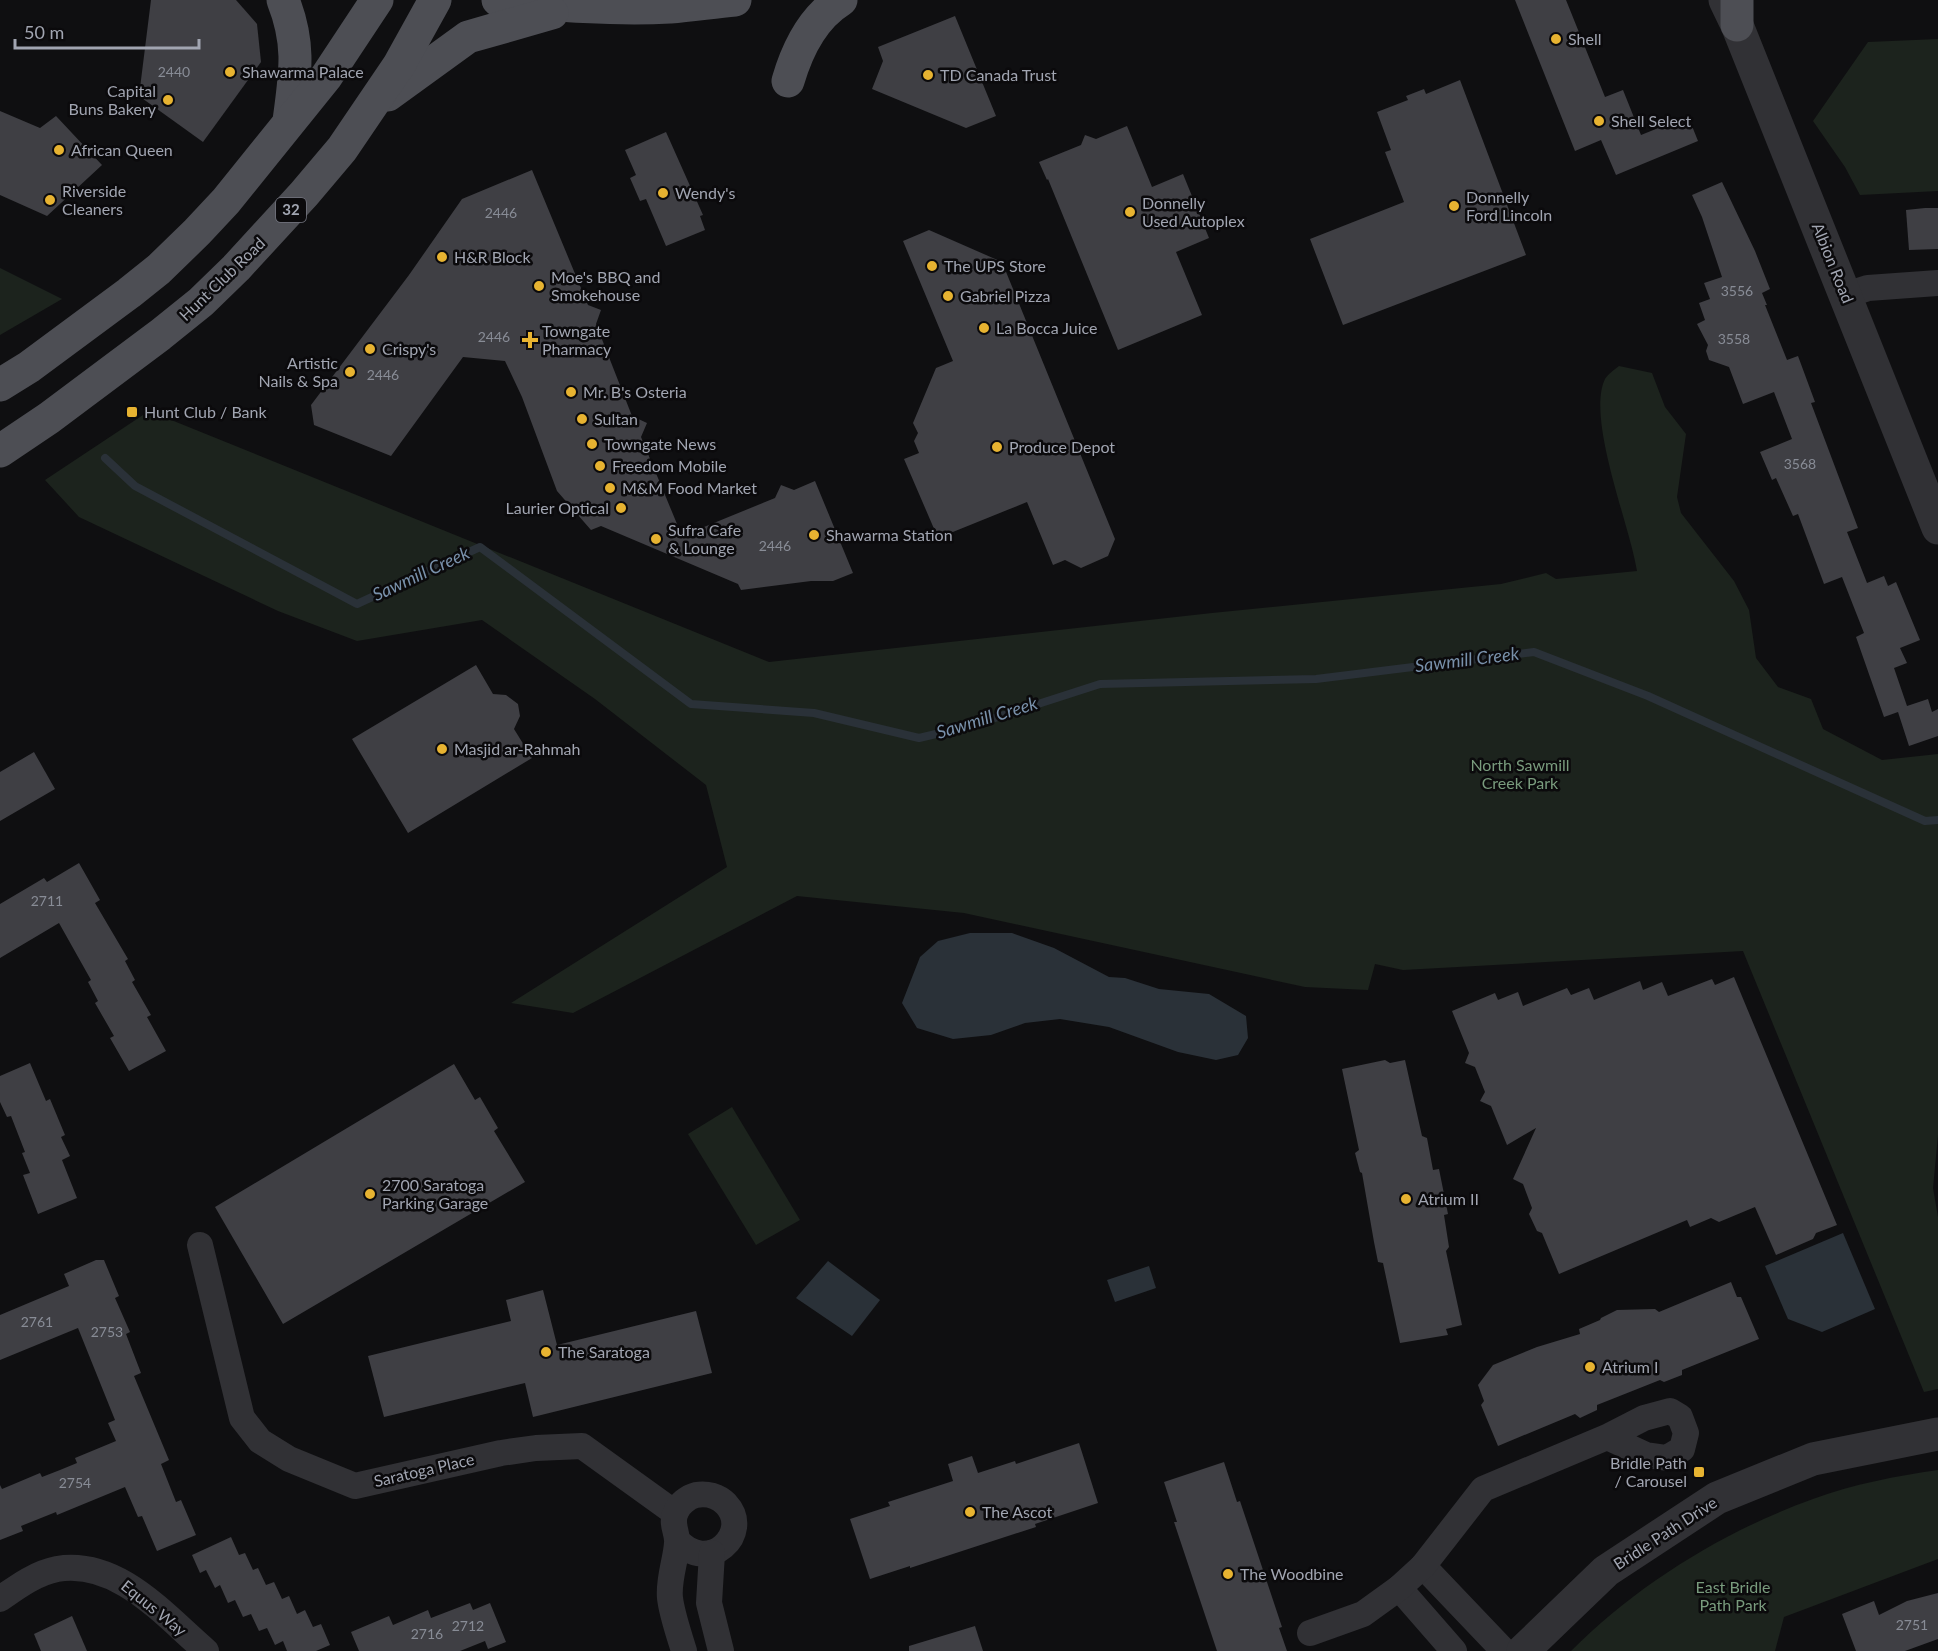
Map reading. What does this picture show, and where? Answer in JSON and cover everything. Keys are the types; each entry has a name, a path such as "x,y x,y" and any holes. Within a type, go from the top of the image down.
{"main road":[{"path":"283,0 293,28 296,63 289,121"},
{"path":"0,385 29,367 159,269 226,201 326,77 377,0"},
{"name":"Hunt Club Road","path":"0,451 50,418 201,302 272,230 342,149 399,64 435,0"},
{"path":"498,0 577,6 671,6 735,0"},
{"path":"788,81 794,60 808,33 827,9 841,0"},
{"path":"370,108 468,37 577,6"},
{"path":"129,293 160,335"}],"street":[{"name":"Albion Road","path":"1733,8 1938,528"},
{"path":"1846,295 1868,288 1938,283"},
{"name":"Saratoga Place","path":"200,1245 242,1418 260,1441 289,1460 355,1486 501,1452 582,1446 675,1513"},
{"name":"Bridle Path Drive","path":"1523,1651 1606,1571 1717,1498 1813,1459 1938,1434"},
{"path":"1310,1633 1363,1614 1399,1588 1423,1566 1483,1489 1607,1437"},
{"path":"704,1494 716,1497 725,1502 731,1511 734,1524 731,1536 724,1547 712,1553 703,1555 693,1553 684,1548 678,1540 673,1526 675,1513 682,1503 692,1496 704,1494"},
{"path":"678,1540 670,1596 684,1651"},
{"path":"712,1553 709,1603 721,1651"},
{"path":"1423,1566 1504,1651"},
{"name":"Equus Way","path":"0,1599 27,1580 57,1569 90,1568 117,1578 139,1593 206,1651"},
{"path":"1399,1588 1454,1651"}],"green space":[{"path":"1938,39 1938,191 1860,195 1845,167 1813,121 1868,42"},
{"path":"0,268 62,299 0,335"},
{"name":"North Sawmill Creek Park","path":"1619,366 1652,373 1665,407 1686,434 1677,497 1681,513 1734,581 1749,610 1756,658 1778,687 1811,699 1823,729 1882,760 1938,754 1938,1135 1933,1188 1938,1217 1938,1389 1924,1392 1743,951 1403,970 1375,964 1368,990 1305,987 964,913 797,896 573,1013 511,1003 727,867 706,785 595,699 482,620 357,641 278,611 79,517 45,480 149,411 769,662 1501,584 1546,573 1556,579 1637,571 1611,473 1601,419 1601,397 1605,379"},
{"path":"732,1107 800,1220 756,1245 688,1134"},
{"name":"East Bridle Path Park","path":"1938,1470 1938,1559 1784,1617 1775,1651 1571,1651 1625,1603 1654,1582 1715,1543 1747,1527 1813,1499 1844,1489"}],"shaded area":[{"path":"970,933 1012,933 1054,948 1109,977 1125,978 1159,989 1209,994 1246,1016 1248,1038 1238,1055 1216,1060 1178,1052 1109,1027 1060,1019 1025,1023 991,1035 953,1039 917,1028 902,1003 920,957 938,941"},
{"path":"1843,1233 1875,1309 1822,1332 1788,1319 1765,1266"},
{"path":"828,1261 880,1300 852,1336 796,1298"},
{"path":"1149,1266 1156,1288 1115,1302 1107,1280"}],"building":[{"path":"151,0 236,0 257,24 261,62 203,142 139,96"},
{"path":"1515,0 1566,0 1605,97 1623,90 1641,135 1688,116 1698,141 1616,175 1601,140 1575,151"},
{"name":"TD Canada Trust","path":"955,16 996,116 966,128 872,89 883,61 878,47"},
{"name":"Donnelly Ford Lincoln","path":"1460,80 1526,255 1343,325 1310,239 1404,202 1385,152 1391,150 1377,112 1408,100 1406,96 1424,89 1426,94"},
{"name":"African Queen","path":"0,111 40,128 56,116 102,165 47,216 0,195"},
{"name":"Donnelly Used Autoplex","path":"1127,126 1152,187 1183,174 1209,238 1176,252 1202,315 1118,350 1039,162 1081,145 1085,135 1096,139"},
{"name":"Wendy's","path":"666,132 703,215 700,216 705,230 666,246 646,199 640,201 630,178 636,175 625,150"},
{"path":"532,170 588,305 601,310 596,324 632,416 647,423 641,437 682,536 775,498 781,485 794,490 815,481 853,573 833,581 811,581 741,590 738,584 601,526 591,530 557,491 522,397 505,361 463,357 391,456 314,425 311,405 409,275 462,199"},
{"path":"1722,182 1755,251 1770,289 1762,293 1787,360 1798,356 1815,402 1811,403 1858,528 1847,532 1867,583 1884,576 1888,586 1896,582 1920,640 1900,648 1907,663 1894,668 1907,706 1928,699 1932,712 1938,709 1938,736 1909,746 1898,712 1884,717 1856,637 1864,633 1842,577 1824,584 1798,514 1793,516 1776,478 1772,480 1760,452 1792,439 1774,392 1743,404 1729,367 1709,360 1706,351 1708,345 1697,324 1705,320 1699,303 1710,299 1704,283 1722,277 1702,217 1692,195"},
{"path":"1938,208 1938,249 1909,250 1906,210"},
{"name":"Produce Depot","path":"929,230 1002,262 1115,539 1108,556 1081,568 1065,560 1053,565 1027,502 938,538 904,459 919,453 914,441 918,433 913,423 936,368 953,361 903,241"},
{"name":"Masjid ar-Rahmah","path":"476,665 493,694 506,695 518,704 520,716 514,729 532,758 408,833 352,739"},
{"path":"34,752 55,789 0,821 0,772"},
{"path":"79,863 100,900 95,903 128,959 125,961 135,980 132,982 151,1015 147,1017 166,1051 129,1071 110,1038 114,1036 95,1003 98,1001 88,982 91,980 59,923 0,958 0,904 44,878 47,882"},
{"path":"1734,977 1837,1225 1816,1233 1813,1239 1776,1255 1755,1207 1719,1222 1711,1218 1690,1227 1687,1220 1559,1274 1542,1233 1537,1231 1529,1214 1532,1208 1523,1184 1513,1179 1536,1128 1507,1145 1491,1106 1480,1101 1485,1092 1475,1067 1465,1063 1469,1053 1452,1011 1495,993 1498,1000 1518,992 1523,1006 1567,988 1571,995 1589,988 1594,1000 1640,981 1643,990 1662,982 1668,996 1712,979 1715,985"},
{"name":"Atrium II","path":"1385,1060 1390,1063 1405,1060 1422,1136 1427,1138 1433,1170 1439,1169 1448,1214 1444,1215 1449,1247 1446,1251 1462,1325 1446,1329 1448,1335 1400,1343 1383,1263 1378,1262 1362,1173 1355,1153 1359,1150 1342,1069"},
{"path":"30,1063 46,1101 50,1099 65,1135 61,1137 70,1156 62,1160 77,1198 38,1214 23,1175 30,1173 22,1153 25,1152 11,1116 7,1117 0,1102 0,1076"},
{"name":"2700 Saratoga Parking Garage","path":"454,1064 475,1100 480,1097 498,1128 494,1131 525,1182 283,1324 215,1207"},
{"path":"96,1260 104,1260 119,1296 115,1298 130,1332 126,1334 141,1373 134,1376 169,1460 161,1464 176,1502 181,1500 196,1535 157,1551 142,1516 138,1517 125,1487 57,1515 56,1512 21,1526 23,1531 0,1540 0,1485 2,1489 40,1473 42,1477 77,1463 75,1458 116,1441 108,1423 115,1420 78,1328 0,1360 0,1315 69,1286 64,1274"},
{"name":"Atrium I","path":"1731,1282 1737,1297 1741,1297 1759,1339 1682,1370 1682,1375 1664,1382 1660,1380 1597,1405 1597,1410 1580,1418 1575,1414 1498,1446 1481,1405 1484,1401 1478,1385 1493,1365 1537,1347 1580,1334 1579,1329 1617,1310 1655,1309 1659,1312"},
{"name":"The Saratoga","path":"543,1290 557,1345 696,1311 712,1373 533,1417 525,1383 384,1417 368,1356 511,1321 506,1300"},
{"name":"The Ascot","path":"1079,1443 1098,1503 1035,1524 1036,1527 870,1579 850,1519 890,1506 888,1502 953,1481 948,1464 972,1456 978,1473 1015,1461 1016,1464"},
{"name":"The Woodbine","path":"1224,1462 1237,1502 1240,1501 1282,1627 1279,1628 1287,1651 1217,1651 1174,1522 1177,1522 1164,1482"},
{"path":"231,1537 239,1555 245,1553 253,1570 258,1568 266,1585 274,1582 282,1599 289,1596 297,1614 305,1610 313,1627 321,1624 330,1645 316,1651 287,1651 283,1641 275,1645 267,1628 259,1631 251,1614 243,1617 235,1600 228,1603 220,1585 215,1588 206,1570 200,1573 192,1555"},
{"path":"1938,1593 1938,1639 1905,1651 1856,1651 1842,1614 1874,1601 1879,1615 1907,1601"},
{"path":"470,1603 473,1610 490,1603 506,1642 488,1649 485,1641 460,1651 359,1651 351,1632 389,1616 393,1625 428,1610 431,1618"},
{"path":"72,1616 87,1651 41,1651 34,1634"},
{"path":"975,1626 983,1651 909,1651 909,1646"}],"waterway":[{"name":"Sawmill Creek","path":"105,458 135,486 357,604 480,547 691,704 814,713 919,738 970,726 1100,684 1316,679 1534,652 1648,696 1925,821 1938,820"}],"place":[{"name":"Shell","path":"1556,39"},
{"name":"Shawarma Palace","path":"230,72"},
{"name":"TD Canada Trust","path":"928,75"},
{"name":"Capital Buns Bakery","path":"168,100"},
{"name":"Shell Select","path":"1599,121"},
{"name":"African Queen","path":"59,150"},
{"name":"Wendy's","path":"663,193"},
{"name":"Riverside Cleaners","path":"50,200"},
{"name":"Donnelly Ford Lincoln","path":"1454,206"},
{"name":"Donnelly Used Autoplex","path":"1130,212"},
{"name":"H&R Block","path":"442,257"},
{"name":"The UPS Store","path":"932,266"},
{"name":"Moe's BBQ and Smokehouse","path":"539,286"},
{"name":"Gabriel Pizza","path":"948,296"},
{"name":"La Bocca Juice","path":"984,328"},
{"name":"Towngate Pharmacy","path":"530,340"},
{"name":"Crispy's","path":"370,349"},
{"name":"Artistic Nails & Spa","path":"350,372"},
{"name":"Mr. B's Osteria","path":"571,392"},
{"name":"Hunt Club / Bank","path":"132,412"},
{"name":"Sultan","path":"582,419"},
{"name":"Towngate News","path":"592,444"},
{"name":"Produce Depot","path":"997,447"},
{"name":"Freedom Mobile","path":"600,466"},
{"name":"M&M Food Market","path":"610,488"},
{"name":"Laurier Optical","path":"621,508"},
{"name":"Shawarma Station","path":"814,535"},
{"name":"Sufra Cafe & Lounge","path":"656,539"},
{"name":"Masjid ar-Rahmah","path":"442,749"},
{"name":"2700 Saratoga Parking Garage","path":"370,1194"},
{"name":"Atrium II","path":"1406,1199"},
{"name":"The Saratoga","path":"546,1352"},
{"name":"Atrium I","path":"1590,1367"},
{"name":"Bridle Path / Carousel","path":"1699,1472"},
{"name":"The Ascot","path":"970,1512"},
{"name":"The Woodbine","path":"1228,1574"}]}
